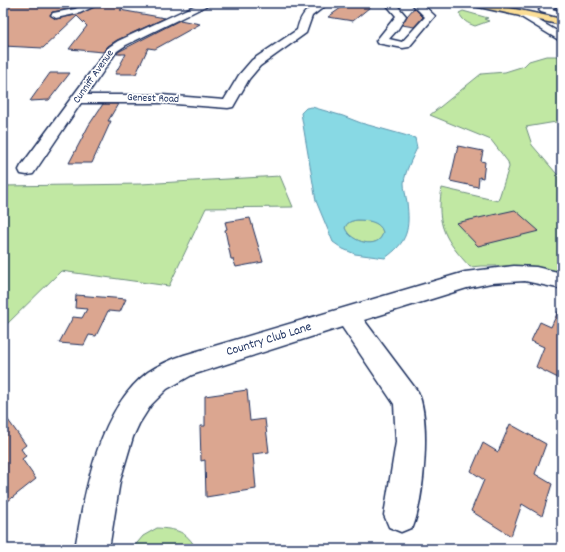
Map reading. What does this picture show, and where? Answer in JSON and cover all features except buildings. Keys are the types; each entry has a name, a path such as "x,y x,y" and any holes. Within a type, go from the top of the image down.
{"main road":[{"path":"474,3 509,11 524,10 562,22"}],"street":[{"path":"56,15 77,10 96,3"},
{"name":"Cunniff Avenue","path":"27,170 107,56 119,44 207,3"},
{"name":"Genest Road","path":"78,99 162,98 228,104 243,78 256,63 302,31 304,20 308,14 324,3"},
{"path":"390,3 400,15 393,26 394,27 381,41 405,45 430,16 416,3"},
{"path":"556,3 544,10 562,15"},
{"path":"524,10 546,29 562,39"},
{"path":"546,29 552,24 562,22"},
{"path":"393,26 419,30"},
{"name":"Country Club Lane","path":"92,549 100,497 121,432 137,401 158,380 184,366 465,280 494,274 529,273 562,282"},
{"path":"347,316 408,401 411,442 400,515"}],"green space":[{"path":"463,11 488,18 484,19 489,21 475,26 467,23 459,13"},
{"path":"546,56 562,56 562,121 526,127 532,145 562,180 562,273 532,266 470,267 455,249 444,232 440,212 442,188 498,201 509,167 508,162 491,140 430,115 481,74 505,72 524,66 529,61"},
{"path":"280,176 293,207 206,208 169,286 61,271 3,328 3,186 141,184"},
{"path":"357,220 369,221 379,225 383,232 381,238 371,243 358,240 353,237 345,228 350,222"},
{"path":"157,528 170,529 180,532 189,538 196,549 132,549 143,536"}],"water":[{"path":"312,107 415,138 417,148 407,170 404,183 408,212 406,234 399,246 385,258 355,254 343,249 333,242 316,201 301,113 306,108","holes":["357,220 368,221 379,225 383,232 381,238 371,243 358,240 353,237 345,228 348,223"]}]}
